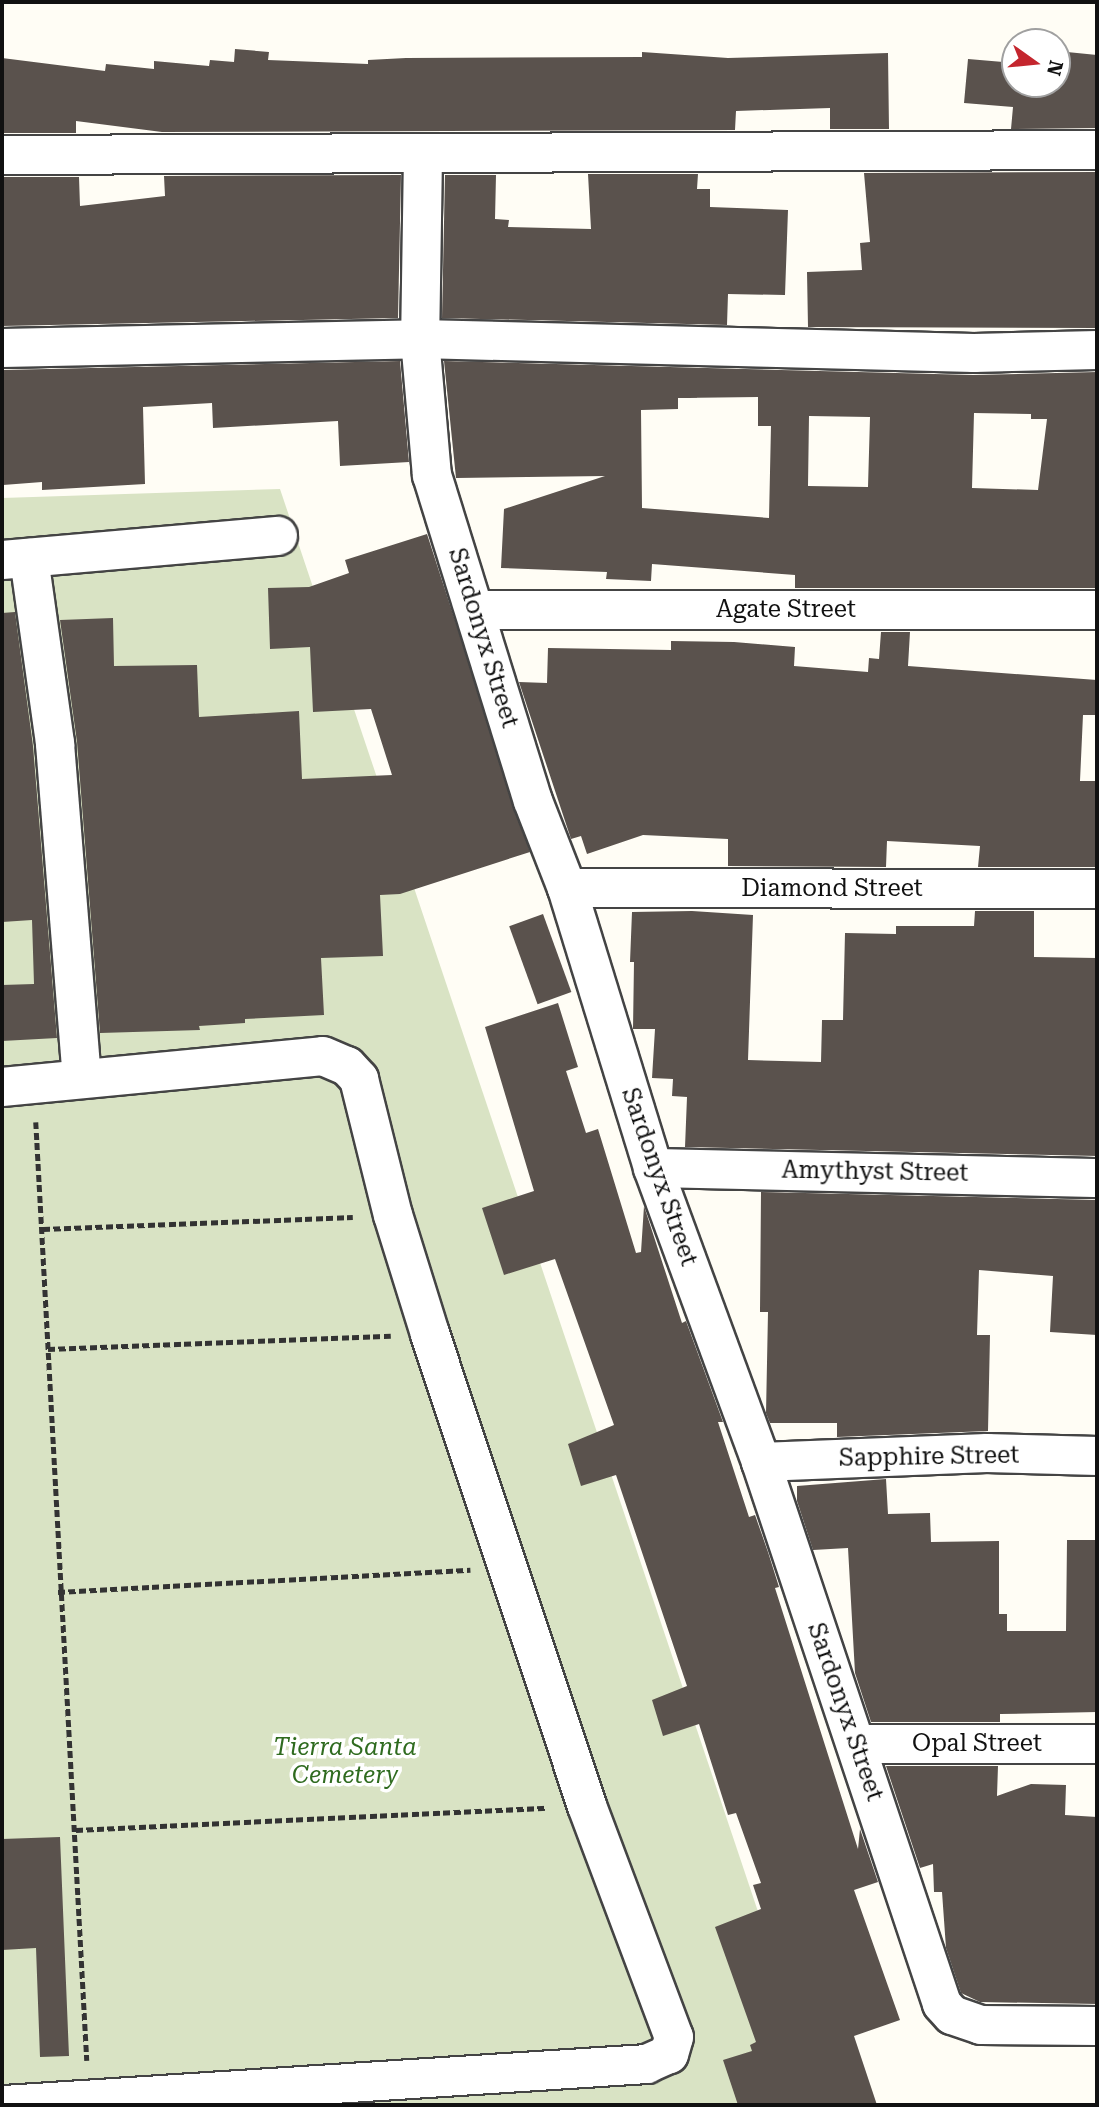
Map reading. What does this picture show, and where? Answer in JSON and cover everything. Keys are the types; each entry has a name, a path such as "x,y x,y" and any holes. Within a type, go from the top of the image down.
{"street":[{"path":"2,155 1097,150"},
{"name":"Sardonyx Street","path":"423,155 420,339 432,475 533,801 567,888 653,1168 761,1462 942,2004 952,2015 981,2025 1097,2026"},
{"path":"2,348 420,339 974,353 1097,349"},
{"path":"82,1078 55,744 15,559 278,536"},
{"name":"Agate Street","path":"475,610 1097,610"},
{"name":"Diamond Street","path":"567,888 1097,889"},
{"path":"4,2105 658,2061 673,2048 674,2037 587,1806 511,1568 430,1334 393,1215 362,1087 347,1066 323,1056 18,1085"},
{"name":"Amythyst Street","path":"653,1168 1097,1178"},
{"name":"Sapphire Street","path":"761,1462 987,1453 1097,1456"},
{"name":"Opal Street","path":"856,1744 1097,1744"}],"path":[{"path":"18,1085 43,1229 58,1592 76,1830 89,2101"},
{"path":"43,1229 393,1215"},
{"path":"48,1349 430,1334"},
{"path":"58,1592 511,1568"},
{"path":"76,1830 587,1806"}],"green space":[{"name":"Tierra Santa Cemetery","path":"280,489 823,2105 2,2105 2,498"}],"building":[{"path":"235,49 269,52 268,60 368,64 368,60 406,58 642,57 642,52 728,58 888,53 889,129 830,129 830,108 736,111 735,130 162,132 76,121 76,133 2,133 2,58 105,71 106,64 154,69 154,61 209,66 210,60 234,62"},
{"path":"1071,52 1097,55 1097,128 1011,129 1013,107 964,103 968,59 1001,62 1001,98 1071,98"},
{"path":"1097,172 1097,328 808,327 807,272 862,270 860,243 870,242 864,173"},
{"path":"588,174 698,174 697,189 710,189 710,207 788,210 785,295 728,294 727,325 442,318 445,175 496,175 495,219 509,220 508,227 591,229"},
{"path":"401,175 398,318 2,326 2,177 79,177 80,206 165,196 164,176"},
{"path":"400,361 409,462 340,466 338,421 213,428 212,403 143,407 145,484 42,490 42,482 3,485 3,370"},
{"path":"444,361 973,375 1097,372 1097,588 795,588 795,575 652,564 651,581 606,579 607,572 501,568 504,509 605,476 456,478","holes":["758,397 758,426 771,426 769,518 642,508 641,410 678,409 678,398","974,413 1031,414 1031,419 1047,419 1038,490 972,488","809,416 870,417 868,487 808,486"]},
{"path":"427,534 530,852 400,894 380,895 383,956 321,958 324,1015 245,1019 245,1023 199,1026 200,1030 100,1033 77,742 60,620 113,618 114,666 197,665 199,717 299,711 302,779 392,775 371,709 313,712 310,647 270,649 268,588 309,587 349,573 345,560"},
{"path":"15,612 33,746 57,1038 2,1041 2,985 34,984 32,920 2,922 2,613"},
{"path":"881,632 910,632 908,666 1097,680 1097,715 1083,715 1080,781 1097,781 1097,867 978,867 980,846 887,841 886,867 728,866 728,839 643,835 587,854 581,836 571,839 519,682 547,683 548,648 671,650 671,641 734,642 795,647 794,666 868,672 869,658 879,659"},
{"path":"692,911 753,915 748,1060 821,1062 822,1020 843,1020 845,933 896,934 896,926 974,926 975,911 1034,911 1034,957 1097,958 1097,1156 685,1147 687,1097 672,1096 673,1079 652,1078 655,1029 633,1029 634,962 630,962 632,912"},
{"path":"543,914 571,992 538,1004 509,926"},
{"path":"558,1003 578,1067 566,1071 586,1133 598,1129 636,1253 641,1252 644,1206 682,1323 686,1321 723,1422 718,1422 749,1517 755,1515 768,1552 779,1587 775,1588 858,1849 860,1829 878,1882 854,1890 900,2020 854,2036 877,2105 738,2105 723,2060 752,2051 750,2045 756,2042 715,1927 761,1909 753,1885 761,1883 736,1813 728,1815 699,1724 663,1736 652,1700 687,1686 616,1475 581,1486 568,1444 614,1425 555,1259 504,1275 482,1208 534,1191 485,1027"},
{"path":"761,1192 1097,1200 1097,1335 1050,1332 1053,1276 979,1270 977,1335 990,1335 988,1431 837,1437 837,1423 770,1423 766,1413 768,1312 760,1312"},
{"path":"886,1479 888,1514 930,1513 931,1542 999,1541 999,1614 1007,1614 1007,1631 1066,1631 1067,1540 1097,1540 1097,1712 1000,1714 1000,1722 871,1722 855,1673 848,1548 813,1550 797,1501 797,1486"},
{"path":"886,1766 998,1766 997,1796 1031,1784 1066,1785 1065,1815 1097,1817 1097,2004 980,2002 961,1993 946,1948 942,1892 934,1892 933,1864 920,1868"},
{"path":"60,1837 69,2056 40,2057 36,1948 2,1950 2,1839"}]}
